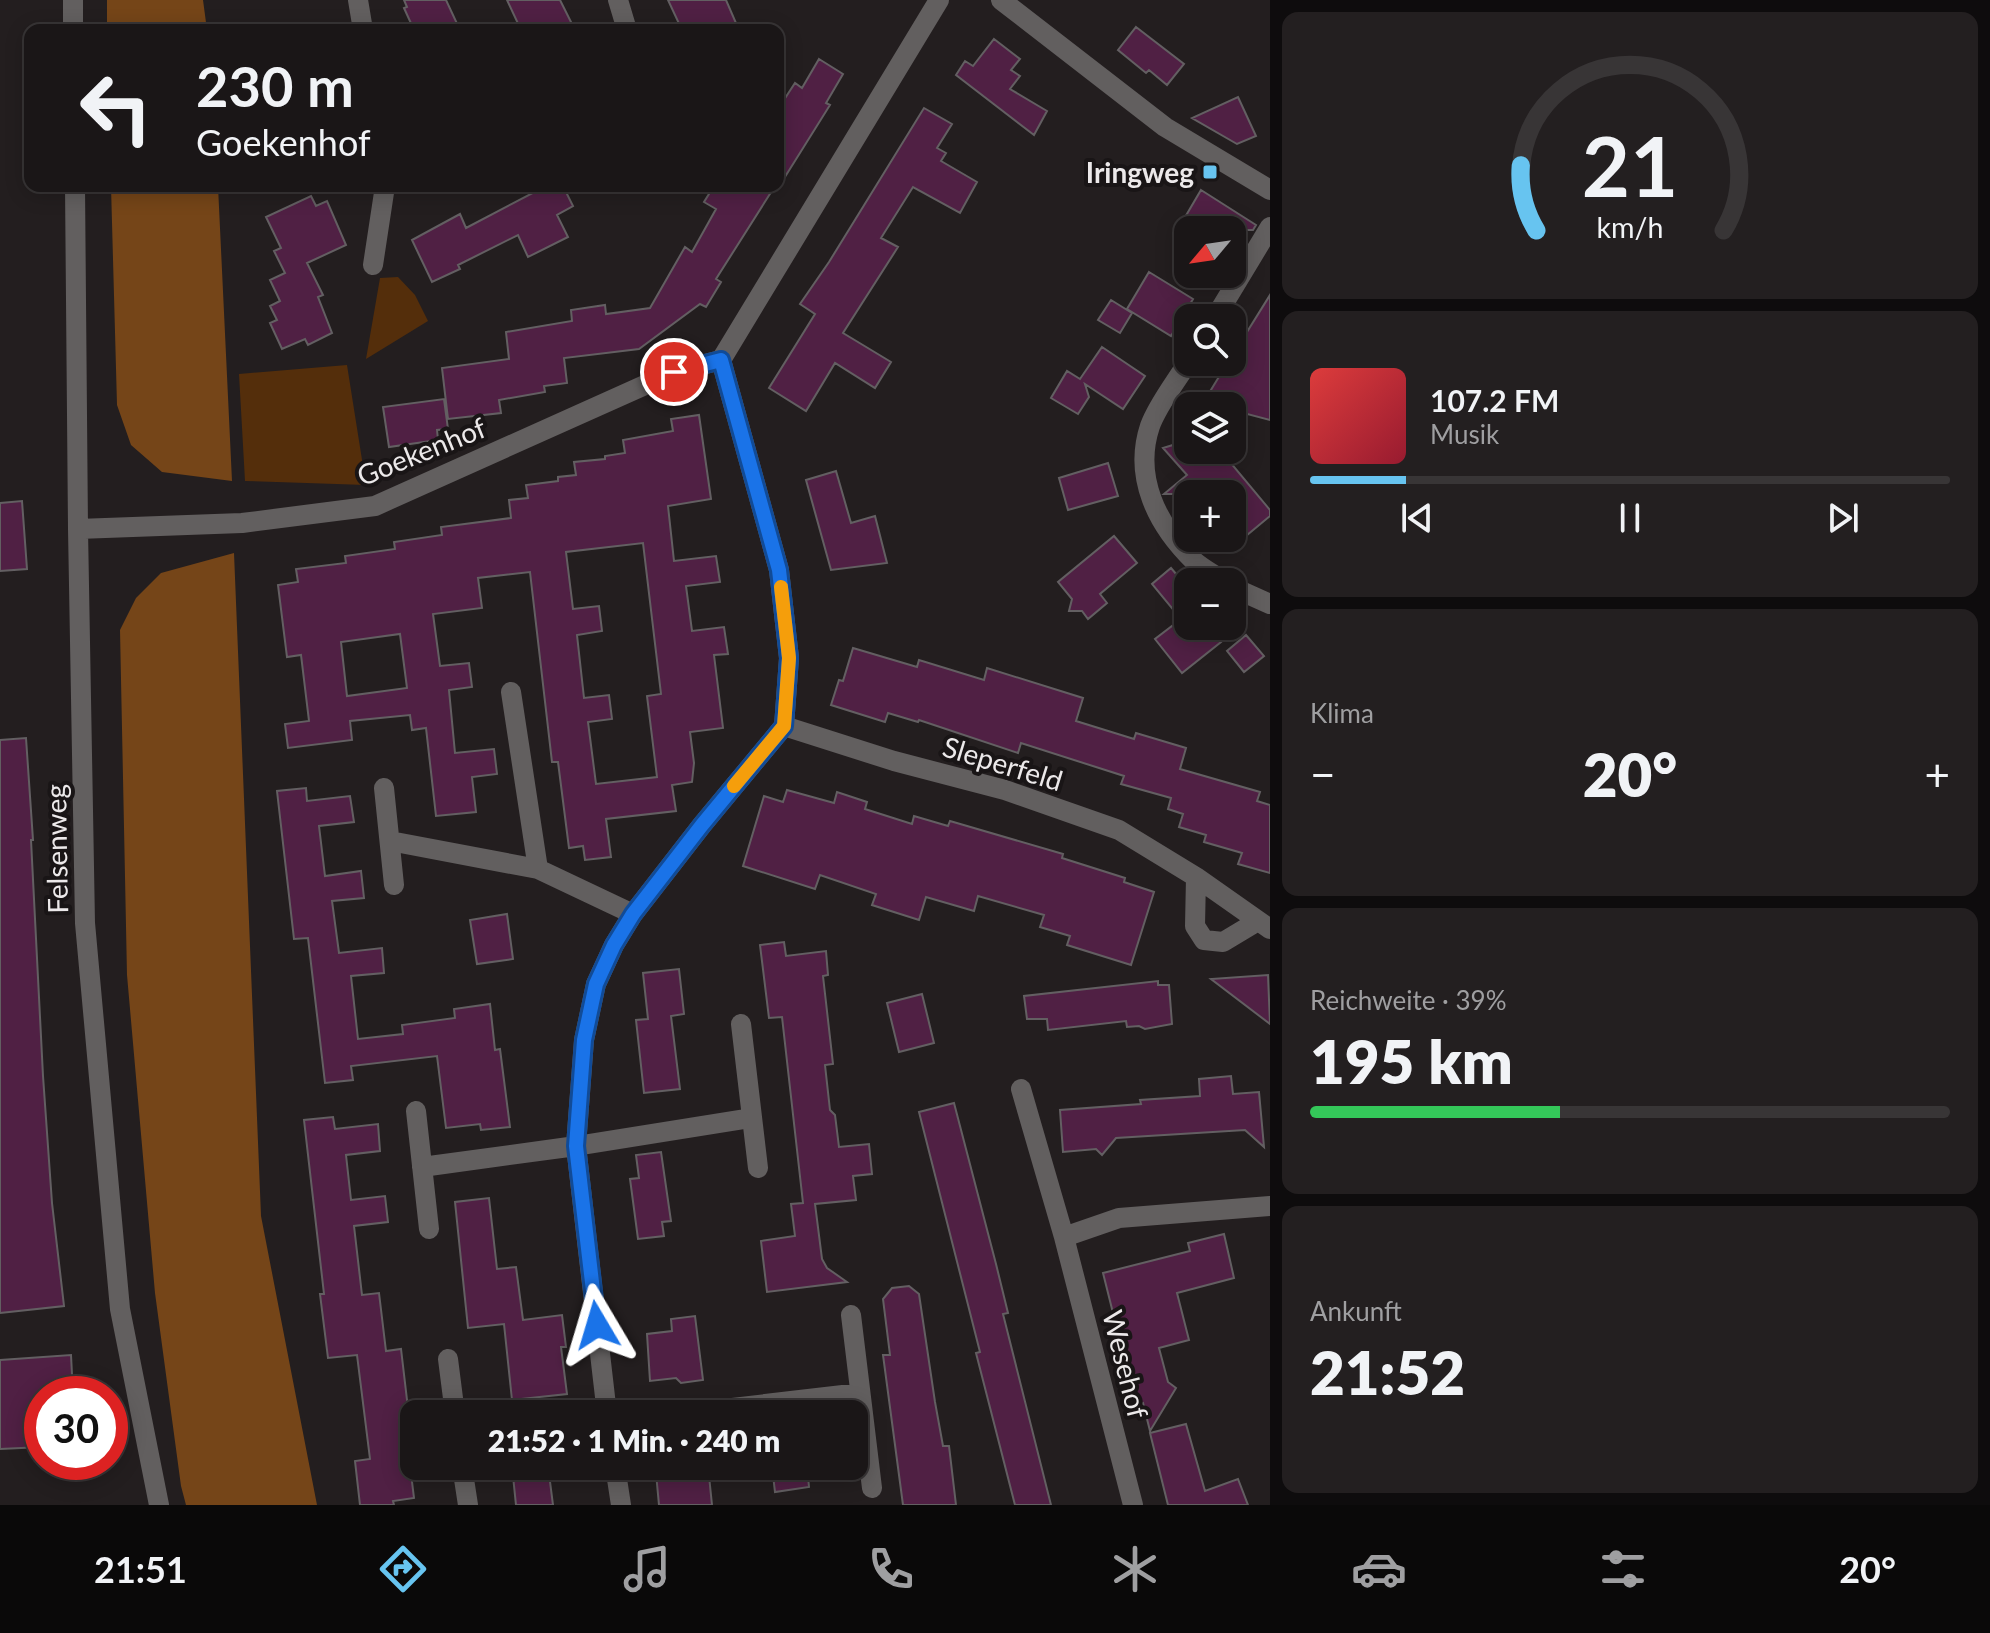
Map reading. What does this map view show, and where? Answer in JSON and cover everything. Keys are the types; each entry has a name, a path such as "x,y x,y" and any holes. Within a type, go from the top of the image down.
{"street":[{"path":"73,0 73,24"},
{"path":"358,0 362,24"},
{"path":"618,0 625,24"},
{"path":"605,1400 576,1146 584,1040 596,984 633,914 784,726 789,658 779,570 721,360 939,0"},
{"path":"1001,0 1165,127 1270,190"},
{"name":"Felsenweg","path":"75,192 85,923 120,1309 159,1505"},
{"path":"373,265 386,192"},
{"path":"1223,304 1270,227"},
{"name":"Goekenhof","path":"78,529 242,523 375,506 674,372 721,360"},
{"path":"1180,376 1151,424 1142,459 1147,491 1165,525 1195,561 1205,568"},
{"path":"1246,593 1270,604"},
{"path":"511,692 538,869"},
{"name":"Sleperfeld","path":"784,726 894,761 1005,790 1119,830 1196,877 1264,925"},
{"path":"384,788 394,885"},
{"path":"390,841 538,869 633,914"},
{"name":"Sleperfeld","path":"1196,877 1195,926 1204,940 1223,942 1264,925"},
{"path":"741,1024 758,1168"},
{"name":"Wesehof","path":"1021,1089 1064,1237 1133,1505"},
{"path":"416,1111 429,1229"},
{"path":"422,1167 751,1118"},
{"path":"1064,1237 1119,1218 1270,1206"},
{"path":"851,1315 872,1488"},
{"path":"448,1359 453,1400"},
{"path":"800,1400 860,1393"},
{"path":"464,1480 468,1505"},
{"path":"617,1480 621,1505"}],"shaded area":[{"path":"107,0 203,0 206,24 107,24"},
{"path":"111,192 218,192 232,481 162,472 131,445 117,405"},
{"path":"398,277 415,295 428,321 366,359 380,278"},
{"path":"347,365 366,485 245,481 239,374"},
{"path":"234,553 261,1216 317,1505 186,1505 155,1293 127,975 120,630 136,598 161,573"}],"building":[{"path":"404,0 446,0 457,24 411,24 404,8 407,7"},
{"path":"507,0 560,0 572,24 518,24"},
{"path":"668,0 726,0 736,24 679,24"},
{"path":"1136,27 1184,64 1167,85 1149,70 1146,73 1118,50"},
{"path":"994,39 1020,59 1011,70 1020,76 1010,89 1047,111 1034,135 956,75 965,61 973,66"},
{"path":"819,59 843,74 826,103 830,105 784,178 784,100 795,83 802,88"},
{"path":"1238,97 1256,136 1237,144 1192,118"},
{"path":"924,108 952,124 937,148 946,153 941,161 977,182 960,213 913,187 881,238 898,247 843,333 891,362 875,388 835,363 806,411 769,388 815,314 800,304"},
{"path":"1201,190 1242,216 1186,216"},
{"path":"535,192 566,192 573,206 557,215 568,237 528,257 518,235 458,265 460,269 432,282 412,240 460,214 466,228"},
{"path":"710,192 771,192 716,279 721,282 706,307 700,304 639,349 564,358 567,383 544,386 545,392 499,400 501,413 448,419 442,368 509,359 506,332 572,321 571,310 605,305 606,314 650,308 685,247 692,252 716,209 704,202"},
{"path":"311,196 316,206 327,201 346,245 307,263 323,295 318,297 332,333 308,345 305,339 282,349 270,323 277,320 270,306 280,301 270,280 285,273 274,251 281,248 266,217"},
{"path":"1246,219 1256,225 1253,230 1246,230"},
{"path":"1149,272 1193,299 1190,304 1174,304 1174,331 1171,336 1127,309"},
{"path":"1270,295 1270,420 1246,414 1246,392 1210,392 1219,376 1246,376 1246,334"},
{"path":"1111,300 1132,313 1120,333 1098,320"},
{"path":"1102,347 1145,376 1123,409 1085,384 1089,397 1078,414 1051,398 1067,371 1080,379"},
{"path":"444,399 448,429 437,430 438,440 389,447 383,407"},
{"path":"699,415 711,499 668,506 674,561 716,556 720,582 686,586 692,631 724,627 728,654 714,655 723,728 690,732 694,763 692,782 672,785 676,811 606,819 611,857 585,860 583,846 569,848 558,762 552,762 530,572 478,578 482,608 433,614 440,666 469,663 472,687 449,690 455,753 494,749 497,774 472,777 476,812 436,816 426,728 412,730 410,715 350,721 352,740 288,748 285,724 309,721 301,655 287,657 278,585 298,582 296,569 346,563 345,556 395,549 394,542 442,535 441,527 511,518 509,500 528,498 526,485 576,475 574,462 605,459 605,456 625,453 623,440 673,431 671,419","holes":["643,543 661,694 647,696 657,777 596,784 588,722 612,719 609,695 584,698 577,635 602,631 599,606 573,609 566,552","400,634 407,688 347,696 341,642"]},
{"path":"1174,445 1174,460 1163,448"},
{"path":"1108,463 1118,496 1068,510 1059,478"},
{"path":"1177,464 1232,464 1245,480 1181,480 1187,475"},
{"path":"836,471 851,523 875,516 887,563 831,570 806,480"},
{"path":"1246,481 1270,510 1270,516 1246,536"},
{"path":"1174,486 1174,494 1164,494"},
{"path":"22,501 27,569 0,571 0,503"},
{"path":"1114,536 1137,563 1100,594 1107,603 1088,619 1082,611 1069,611 1072,599 1058,582"},
{"path":"1171,568 1174,572 1174,611 1152,584"},
{"path":"1174,624 1174,640 1221,642 1182,673 1155,639"},
{"path":"1246,635 1264,656 1244,672 1227,651 1240,640 1246,640"},
{"path":"853,648 917,667 919,660 984,680 987,668 1083,698 1076,721 1134,739 1136,733 1186,748 1180,769 1260,792 1257,801 1270,805 1270,873 1238,864 1242,853 1204,842 1206,835 1179,827 1183,814 1168,809 1171,798 1121,784 1124,776 1021,743 1018,753 919,720 888,713 885,722 831,705 839,680 843,681"},
{"path":"26,738 43,1076 52,1203 64,1306 0,1313 0,740"},
{"path":"306,788 307,801 350,796 354,822 319,826 325,876 361,871 364,898 332,901 339,953 382,948 384,973 351,976 358,1039 403,1034 402,1025 455,1018 454,1009 490,1004 495,1050 500,1049 510,1127 481,1130 480,1124 446,1128 437,1056 351,1066 353,1080 325,1083 308,938 294,939 277,791"},
{"path":"787,790 834,803 837,792 867,802 865,809 912,824 914,816 948,826 950,821 1063,854 1062,858 1125,878 1124,882 1154,892 1131,965 1067,945 1070,936 1040,927 1044,915 978,896 974,911 926,897 919,920 872,905 876,894 820,875 815,889 743,866 764,796 783,802"},
{"path":"507,914 513,959 477,964 470,920"},
{"path":"784,942 786,956 826,951 828,975 823,976 833,1064 825,1065 830,1110 835,1115 839,1147 869,1144 872,1174 853,1176 856,1200 815,1204 822,1259 827,1268 847,1282 767,1292 761,1241 795,1236 791,1204 803,1203 782,1017 769,1018 760,945"},
{"path":"679,969 684,1014 671,1016 680,1089 644,1093 636,1020 648,1019 643,973"},
{"path":"1268,975 1270,1024 1211,979"},
{"path":"1158,981 1158,985 1169,985 1172,1024 1145,1029 1127,1027 1126,1021 1048,1030 1047,1019 1027,1019 1024,996"},
{"path":"922,994 934,1043 899,1052 887,1003"},
{"path":"1231,1076 1233,1094 1259,1092 1264,1147 1245,1130 1116,1138 1102,1155 1096,1149 1063,1152 1060,1110 1200,1096 1199,1079"},
{"path":"954,1103 1008,1313 1003,1314 1051,1505 1015,1505 976,1353 980,1352 919,1112"},
{"path":"333,1117 335,1129 378,1124 380,1151 346,1155 351,1200 385,1196 388,1222 354,1226 362,1295 379,1293 386,1351 401,1349 407,1400 400,1400 400,1480 412,1480 414,1498 393,1501 394,1505 360,1505 355,1461 370,1459 357,1355 328,1358 320,1294 324,1294 304,1120"},
{"path":"661,1152 671,1221 662,1222 664,1236 638,1239 630,1179 639,1178 636,1155"},
{"path":"489,1198 497,1269 516,1267 523,1320 562,1315 566,1347 561,1347 567,1394 512,1400 504,1324 468,1328 455,1202"},
{"path":"1224,1234 1234,1278 1177,1293 1189,1340 1159,1348 1168,1382 1176,1388 1150,1431 1143,1403 1136,1405 1103,1273 1190,1251 1188,1243"},
{"path":"909,1286 919,1294 943,1446 949,1446 956,1505 903,1505 883,1355 890,1355 883,1299 892,1288"},
{"path":"695,1316 703,1380 681,1383 676,1378 650,1381 647,1334 672,1331 671,1319"},
{"path":"71,1355 72,1376 24,1376 24,1448 0,1449 0,1360"},
{"path":"1186,1424 1205,1491 1238,1479 1248,1505 1168,1505 1150,1433"},
{"path":"513,1480 550,1480 553,1505 516,1505"},
{"path":"657,1480 709,1480 712,1505 659,1505"},
{"path":"774,1480 808,1480 809,1487 775,1492"}],"slow traffic":[{"path":"734,786 784,726 789,658 781,587"}],"place":[{"name":"Iringweg","path":"1210,172"}],"route":[{"path":"597,1325 576,1146 584,1040 596,984 633,914 784,726 789,658 779,570 721,360 674,372"}]}
